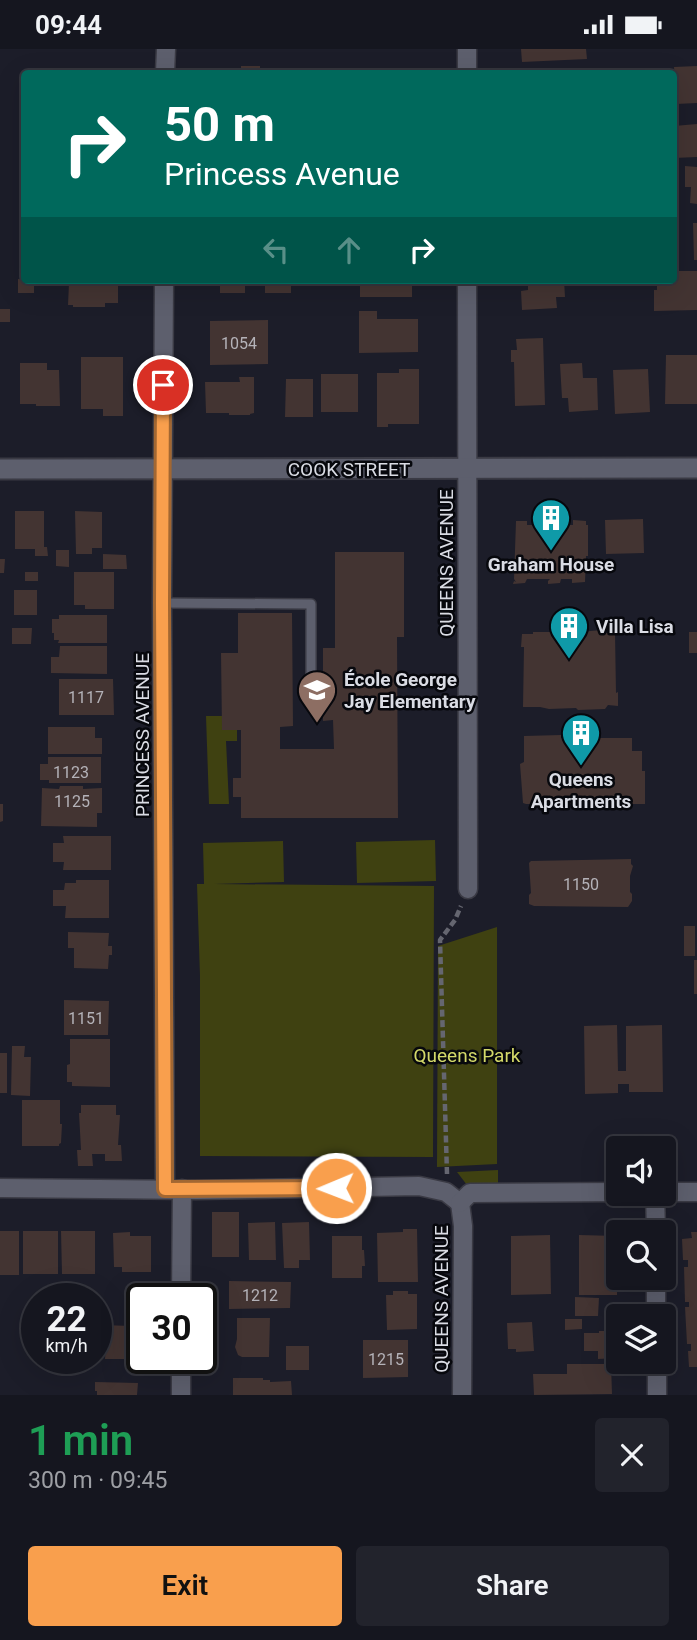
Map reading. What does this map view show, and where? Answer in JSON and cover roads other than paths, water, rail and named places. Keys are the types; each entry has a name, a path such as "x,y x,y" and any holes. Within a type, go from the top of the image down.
{"main road":[{"name":"COOK STREET","path":"0,469 697,468"}],"street":[{"path":"165,70 166,49"},
{"path":"467,49 467,70"},
{"name":"PRINCESS AVENUE","path":"164,284 162,603 173,1189 180,1283"},
{"name":"QUEENS AVENUE","path":"467,284 468,889"},
{"path":"0,1188 419,1186 446,1192 460,1203 470,1193 606,1192"},
{"path":"676,1192 697,1192"},
{"name":"QUEENS AVENUE","path":"460,1203 463,1226 462,1395"},
{"path":"181,1374 181,1395"},
{"path":"657,1374 657,1395"}],"lane":[{"path":"162,603 311,604 311,700"}],"place":[{"name":"Graham House","path":"551,552"},
{"name":"Villa Lisa","path":"569,660"},
{"name":"École George Jay Elementary","path":"317,724"},
{"name":"Queens Apartments","path":"581,767"}],"park label":[{"name":"Queens Park","path":"467,1055"}]}
